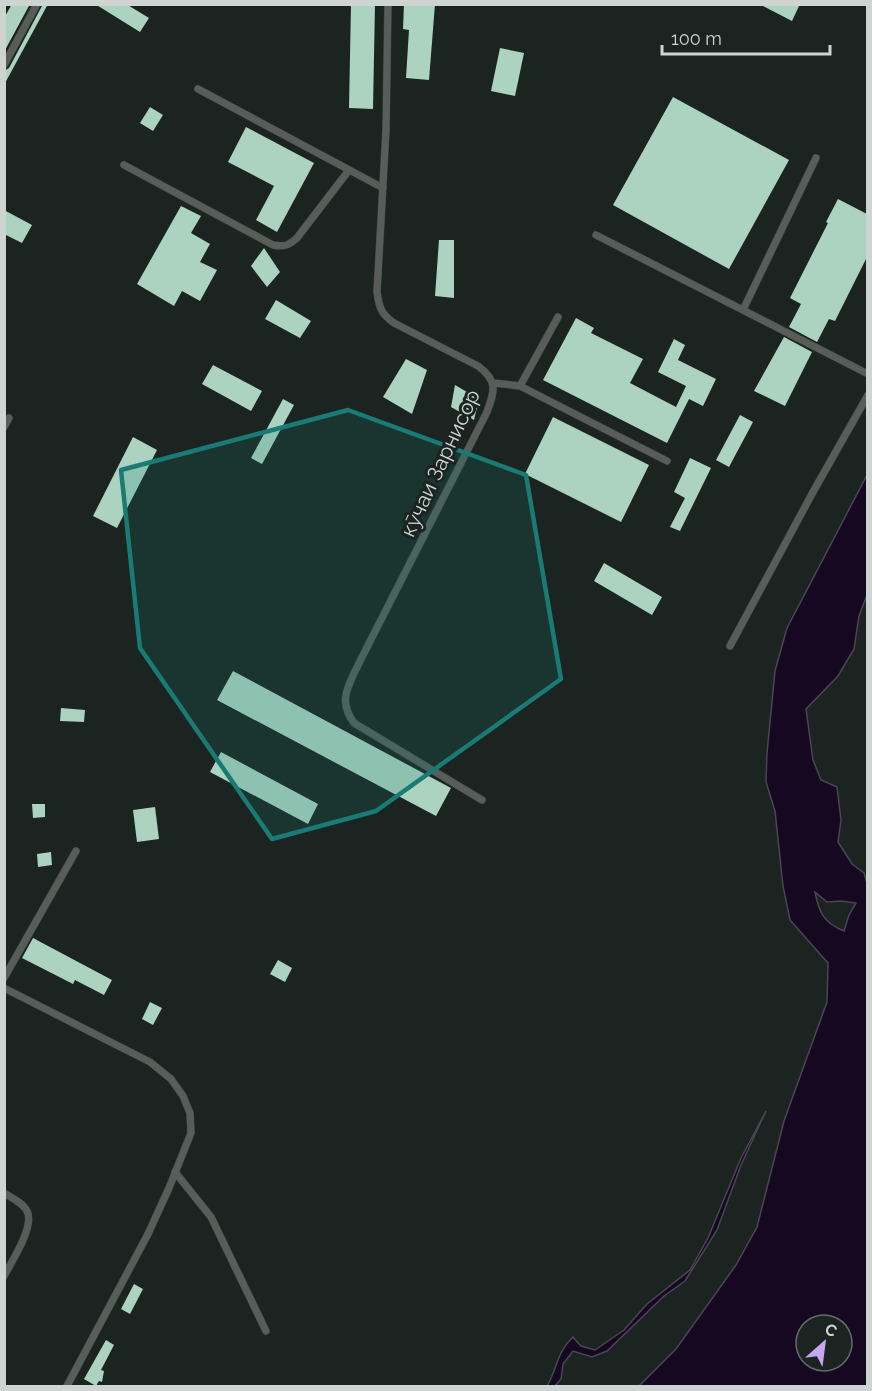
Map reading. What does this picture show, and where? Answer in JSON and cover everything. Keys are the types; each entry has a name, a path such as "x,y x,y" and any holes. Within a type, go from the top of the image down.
{"lane":[{"path":"4,65 37,4"},
{"name":"кӯчаи Зарнисор","path":"388,4 383,188 377,292 379,307 385,317 394,323 478,366 494,383 493,396 487,412 359,663 347,689 344,702 354,723 482,800"},
{"path":"198,89 383,188"},
{"path":"743,310 816,158"},
{"path":"124,165 273,244 283,247 297,238 349,170"},
{"path":"596,235 867,374"},
{"path":"520,386 558,317"},
{"path":"494,383 520,386 667,461"},
{"path":"729,646 867,395"},
{"path":"4,427 9,418"},
{"path":"4,978 76,851"},
{"path":"4,988 150,1062 171,1079 183,1096 190,1113 191,1133 148,1234 67,1386"},
{"path":"175,1172 211,1217 266,1331"},
{"path":"4,1193 23,1205 28,1218 24,1238 4,1276"}],"highlighted area":[{"path":"348,410 526,475 561,679 376,811 272,839 140,648 121,470"}],"shaded area":[{"path":"867,475 867,595 859,616 854,649 838,676 806,709 813,760 821,780 837,787 841,820 838,842 852,864 864,873 867,883 867,1386 639,1386 676,1349 736,1265 757,1227 784,1121 827,1002 828,963 790,920 783,886 775,811 766,782 775,671 787,628","holes":["815,892 827,902 856,903 844,931 827,921 818,906"]},
{"path":"766,1111 741,1165 717,1230 685,1281 664,1296 607,1351 592,1357 573,1351 563,1364 561,1379 555,1386 547,1386 563,1349 573,1337 581,1346 595,1350 624,1330 647,1304 690,1270 708,1238 741,1158"}],"building":[{"path":"12,4 30,4 4,52 4,18"},
{"path":"43,4 48,4 4,85 4,71 9,68"},
{"path":"95,4 126,4 149,18 140,32"},
{"path":"351,4 375,4 373,109 349,108"},
{"path":"404,4 435,4 429,80 406,78 409,30 403,29"},
{"path":"759,4 800,4 792,21"},
{"path":"500,48 524,53 515,96 491,91"},
{"path":"673,97 789,160 729,269 613,205"},
{"path":"150,107 163,115 153,131 140,123"},
{"path":"246,127 314,163 277,232 256,220 274,186 228,162"},
{"path":"838,199 867,214 867,257 835,321 829,319 817,342 789,327 801,304 790,298"},
{"path":"181,206 201,216 191,233 210,244 200,262 217,270 200,301 182,291 174,306 137,284"},
{"path":"4,210 32,225 22,243 4,234"},
{"path":"439,240 454,240 454,298 435,296"},
{"path":"264,248 280,272 267,287 251,266"},
{"path":"276,300 311,321 300,338 265,319"},
{"path":"576,318 594,328 591,333 643,359 630,383 676,407 686,386 658,372 674,339 685,345 678,360 716,379 703,406 689,399 667,443 543,380"},
{"path":"784,337 812,352 785,406 754,391"},
{"path":"406,359 427,370 412,414 383,397"},
{"path":"213,365 262,391 251,411 202,384"},
{"path":"455,385 479,399 474,420 451,407"},
{"path":"283,399 294,405 262,464 251,458"},
{"path":"740,415 753,422 729,467 716,460"},
{"path":"553,417 649,465 621,522 525,474"},
{"path":"133,437 157,450 117,528 93,516"},
{"path":"690,458 711,468 680,531 670,527 685,498 674,492"},
{"path":"604,563 662,597 652,615 594,581"},
{"path":"233,671 451,788 436,816 217,700"},
{"path":"61,708 85,710 84,722 60,721"},
{"path":"221,752 318,804 308,824 210,772"},
{"path":"32,804 45,804 45,817 33,818"},
{"path":"155,807 159,839 137,842 133,810"},
{"path":"51,852 52,865 38,867 37,854"},
{"path":"33,938 112,980 104,995 75,980 73,984 22,958"},
{"path":"278,960 292,968 285,982 270,974"},
{"path":"150,1002 162,1008 153,1025 142,1019"},
{"path":"134,1284 143,1289 130,1314 121,1309"},
{"path":"106,1340 114,1345 101,1370 104,1371 102,1382 99,1381 96,1386 84,1379"}]}
